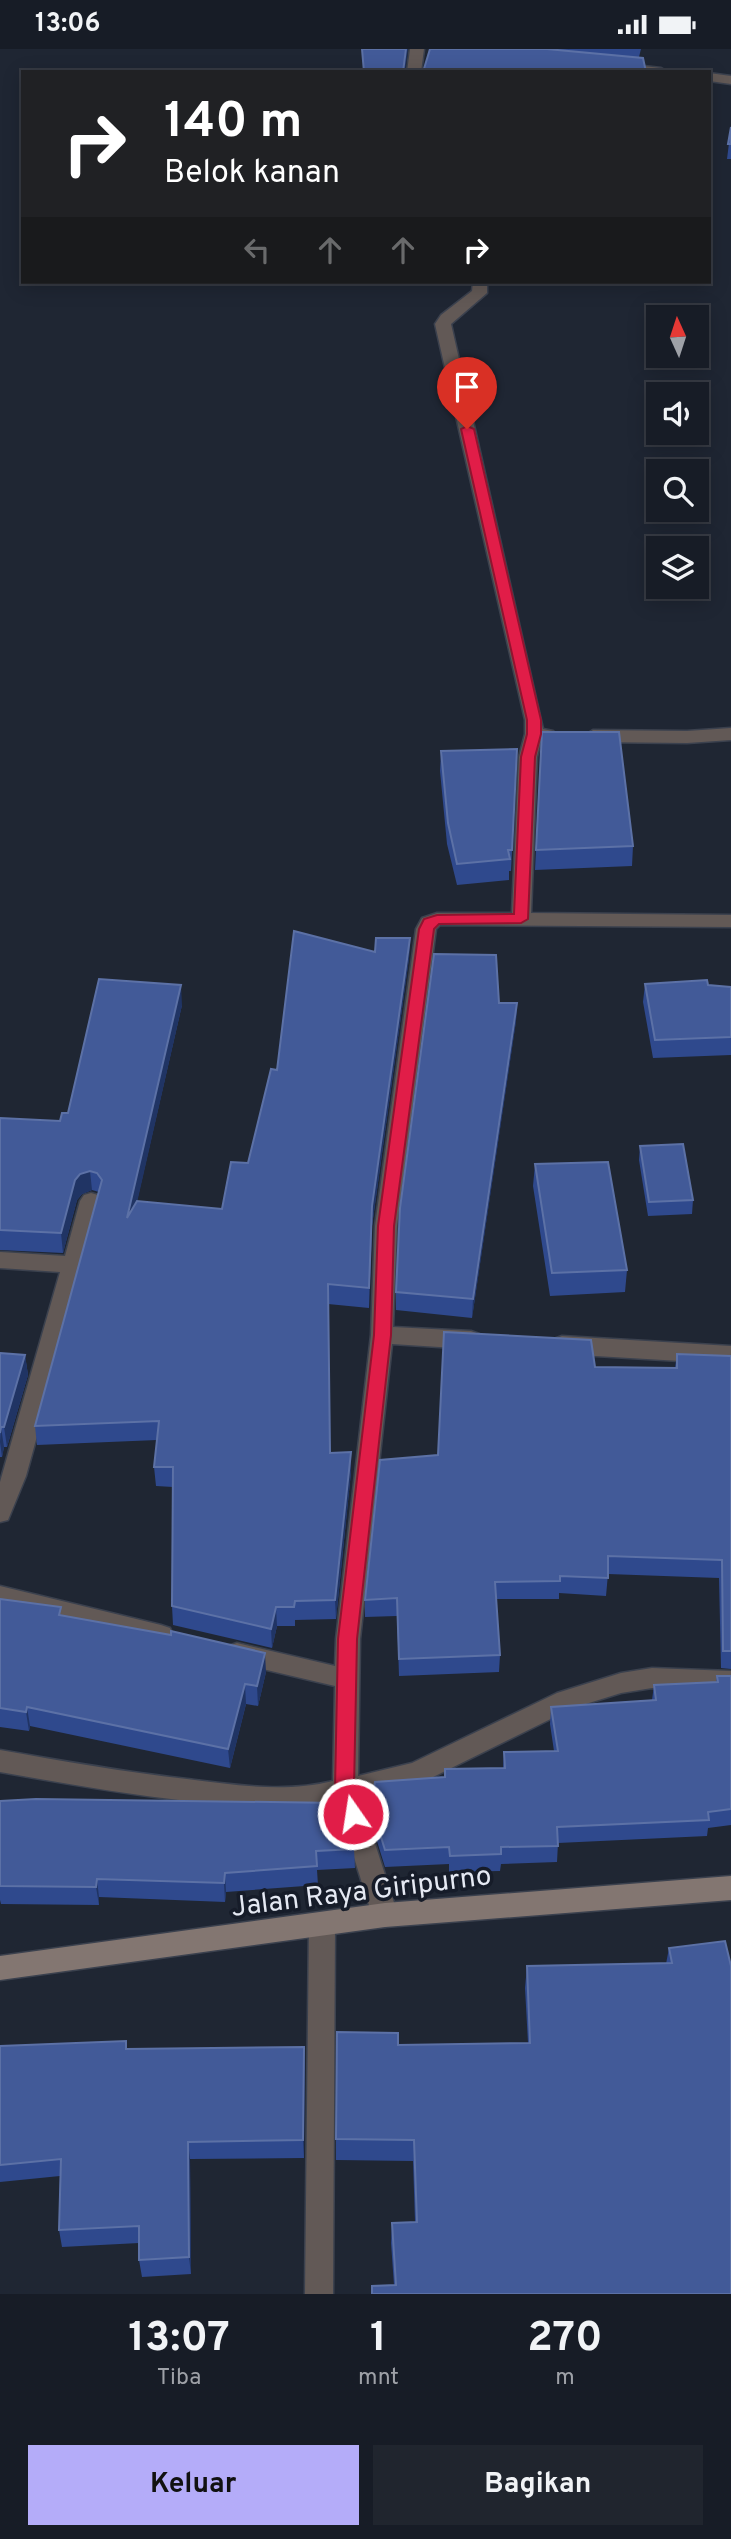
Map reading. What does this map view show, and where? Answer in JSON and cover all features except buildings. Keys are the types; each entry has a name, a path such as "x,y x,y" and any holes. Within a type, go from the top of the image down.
{"main road":[{"name":"Jalan Raya Giripurno","path":"0,1968 385,1915 731,1888"}],"street":[{"path":"414,70 417,49"},
{"path":"606,65 645,70"},
{"path":"711,77 731,80"},
{"path":"480,284 479,293 446,318 443,324 534,720 534,734 528,757 521,919"},
{"path":"534,734 687,737 731,734"},
{"path":"385,1915 345,1782 348,1639 382,1335 386,1226 426,929 429,923 437,919 731,921"},
{"path":"0,1513 14,1476 91,1201"},
{"path":"0,1261 72,1265"},
{"path":"382,1335 494,1341"},
{"path":"536,1343 731,1355"},
{"path":"0,1596 187,1641"},
{"path":"213,1647 347,1679"},
{"path":"0,1761 114,1781 233,1796 272,1799 313,1797 345,1782 416,1773 565,1700 621,1683 652,1678 731,1681"},
{"path":"319,2294 322,1925"}],"route":[{"path":"353,1814 345,1789 348,1639 382,1335 386,1226 426,929 429,923 437,919 521,919 528,757 534,734 534,720 467,429"}]}
